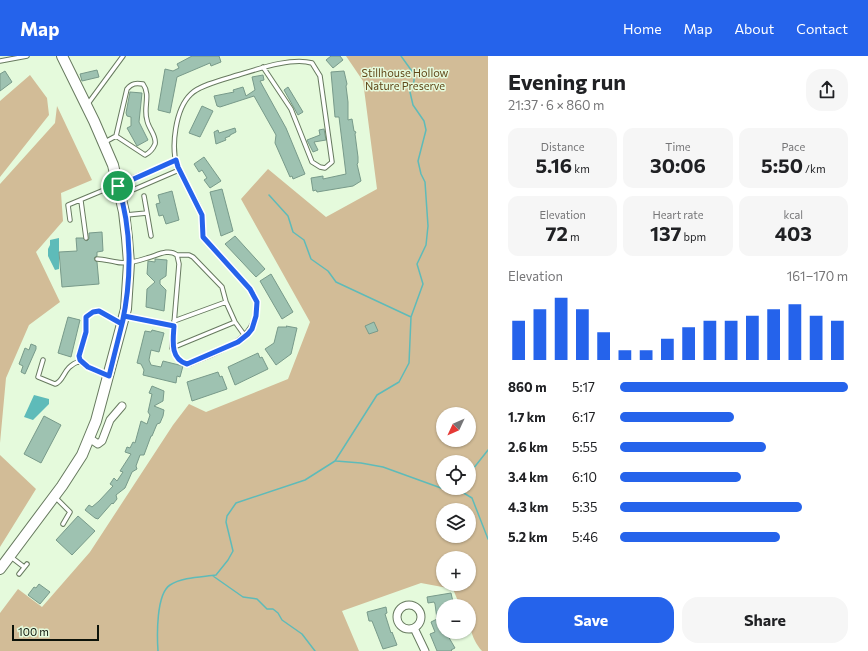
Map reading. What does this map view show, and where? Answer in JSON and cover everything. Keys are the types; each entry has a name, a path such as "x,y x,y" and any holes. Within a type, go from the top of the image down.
{"main road":[{"path":"0,569 72,472 89,438 109,376 123,320 129,261 124,215 113,165 104,142 62,56"}],"street":[{"path":"89,438 98,444 101,443 110,420 122,406"},
{"path":"414,628 424,651"}],"lane":[{"path":"0,61 26,56"},
{"path":"86,106 124,56"},
{"path":"177,255 179,264 172,348 177,358 184,363 190,364 238,342 245,336 252,329 256,316 257,302 250,289 203,237 202,215 179,170 176,160 176,123 183,106 191,93 220,81 263,67 300,61 312,63 320,76 332,162 325,168 312,162 291,109 263,67"},
{"path":"136,83 143,84 147,89 146,119 155,137 155,143 149,152 144,155 116,136 127,89 130,85 136,83"},
{"path":"104,142 116,136"},
{"path":"119,191 176,160"},
{"path":"70,220 68,205 119,191 179,170"},
{"path":"144,196 151,236"},
{"path":"81,201 86,238"},
{"path":"124,215 147,213"},
{"path":"97,259 106,259 117,263 148,258 160,253 174,253 177,255 189,255 193,257 222,287 234,322 245,336"},
{"path":"174,321 226,302"},
{"path":"109,376 88,367 80,360 79,356 86,332 86,317 89,314 99,311 123,320 174,326"},
{"path":"172,348 234,322"},
{"path":"43,360 38,377 56,384 61,381 70,365 80,360"},
{"path":"55,496 70,512 62,524"},
{"path":"10,556 24,568"},
{"path":"19,574 27,564"}],"green space":[{"name":"Stillhouse Hollow Nature Preserve","path":"346,56 488,56 488,651 482,651 474,639 476,639 476,599 457,599 454,591 476,591 476,551 436,551 436,586 421,583 342,611 359,651 0,651 0,613 18,589 42,607 90,552 173,425 189,404 206,412 288,379 310,322 241,199 268,169 326,217 377,189 363,81"},
{"path":"30,75 47,98 49,115 0,177 0,101"},
{"path":"57,106 92,180 61,193 63,221 36,252 60,302 29,325 6,378 0,443 0,184 55,123"},
{"path":"0,455 36,489 0,547"}],"water":[{"path":"59,238 59,269 55,270 48,256 48,249 50,240"},
{"path":"34,395 49,399 49,404 33,420 24,417"}],"building":[{"path":"192,56 219,56 221,62 211,66 210,63 177,77 170,113 158,110 165,69 173,71 179,68 177,64"},
{"path":"331,56 340,56 343,60 333,68 326,60"},
{"path":"97,70 99,77 82,81 80,74"},
{"path":"5,71 12,82 0,91 0,74"},
{"path":"344,71 347,84 348,120 352,119 354,131 356,132 358,157 357,164 361,181 353,186 317,192 316,190 313,191 311,178 323,176 323,179 346,174 339,117 335,117 331,72"},
{"path":"263,75 264,80 260,81 286,128 305,174 293,179 292,176 290,177 275,143 276,135 254,96 220,107 217,106 214,96 234,92 233,90 243,87 246,96 255,90 252,77"},
{"path":"288,87 303,112 298,115 284,90"},
{"path":"130,92 142,93 139,122 148,140 137,146 127,128 131,126 131,117 127,116 126,113"},
{"path":"202,106 213,111 200,137 189,133"},
{"path":"235,128 236,132 225,138 226,140 216,144 214,132 218,130 219,133"},
{"path":"324,129 326,140 314,142 318,150 313,152 307,140 320,135 319,130"},
{"path":"204,157 221,181 210,188 204,180 207,178 202,170 199,172 194,164"},
{"path":"222,189 233,231 221,236 210,192"},
{"path":"172,191 179,220 166,224 163,215 159,216 156,204 160,203 158,195"},
{"path":"102,232 103,251 97,252 97,256 94,258 97,262 99,284 62,287 59,252 77,251 76,238 83,238 87,241 89,239 89,233"},
{"path":"235,236 265,269 256,277 225,244"},
{"path":"155,259 167,260 166,276 160,280 160,284 166,290 164,311 146,307 147,289 155,282 147,274 148,261 155,262"},
{"path":"271,274 293,312 282,319 260,281"},
{"path":"68,317 80,320 71,357 58,353"},
{"path":"374,322 378,331 369,334 365,326"},
{"path":"286,326 297,328 291,354 276,365 265,349 274,343 278,327 287,327"},
{"path":"152,330 164,333 159,352 151,350 149,360 151,365 161,367 163,361 183,366 180,377 177,376 176,383 143,375 144,370 141,364 137,363 145,331 151,332"},
{"path":"31,344 36,346 36,349 25,374 21,372 23,366 19,364 25,348 29,350"},
{"path":"258,353 260,358 262,357 268,369 235,385 228,367"},
{"path":"218,372 220,377 222,376 227,389 192,401 187,382"},
{"path":"152,386 164,391 163,401 154,406 164,410 160,423 157,424 151,436 144,455 140,455 136,466 137,469 132,472 125,488 116,495 117,499 98,519 95,518 85,510 89,505 92,507 99,501 113,486 110,484 114,478 117,481 123,472 120,471 131,454 125,452 127,447 130,448 133,442 135,443 141,421 147,424 150,415 148,412 152,394 149,393"},
{"path":"44,416 61,425 41,463 24,454"},
{"path":"78,516 95,531 72,555 56,540"},
{"path":"39,584 50,592 40,604 28,595 34,587 36,588"},
{"path":"451,593 452,599 436,599 436,612 434,602 428,603 427,597"},
{"path":"386,607 387,613 385,614 391,633 392,632 397,645 383,649 372,621 369,621 367,612"},
{"path":"436,620 436,639 450,639 455,648 451,650 452,651 437,651 430,634 435,632 431,622"}],"waterway":[{"path":"158,651 158,616 165,590 170,585 180,580 216,575 233,551 226,522 227,516 236,503 305,480 335,461 377,395 399,382 409,363 411,317 423,284 417,264 426,245 428,226 425,182 421,174 418,161 426,130 424,121 413,105 410,92 414,81 414,74 401,56"},
{"path":"269,195 288,216 293,232 304,240 311,259 328,271 336,282 411,317"},
{"path":"476,465 488,450"},
{"path":"336,461 383,467 441,488 462,492 472,498 488,539"},
{"path":"213,576 243,597 257,599 267,609 273,609 278,613 282,620 302,634 315,651"}],"route":[{"path":"118,186 124,215 129,263 126,308 122,324 99,311 93,312 86,317 86,332 79,356 80,360 88,367 109,376 120,333 124,316 174,326 172,348 177,358 187,364 238,342 248,334 252,329 256,316 257,302 250,289 203,237 202,215 176,160 118,186"}]}
